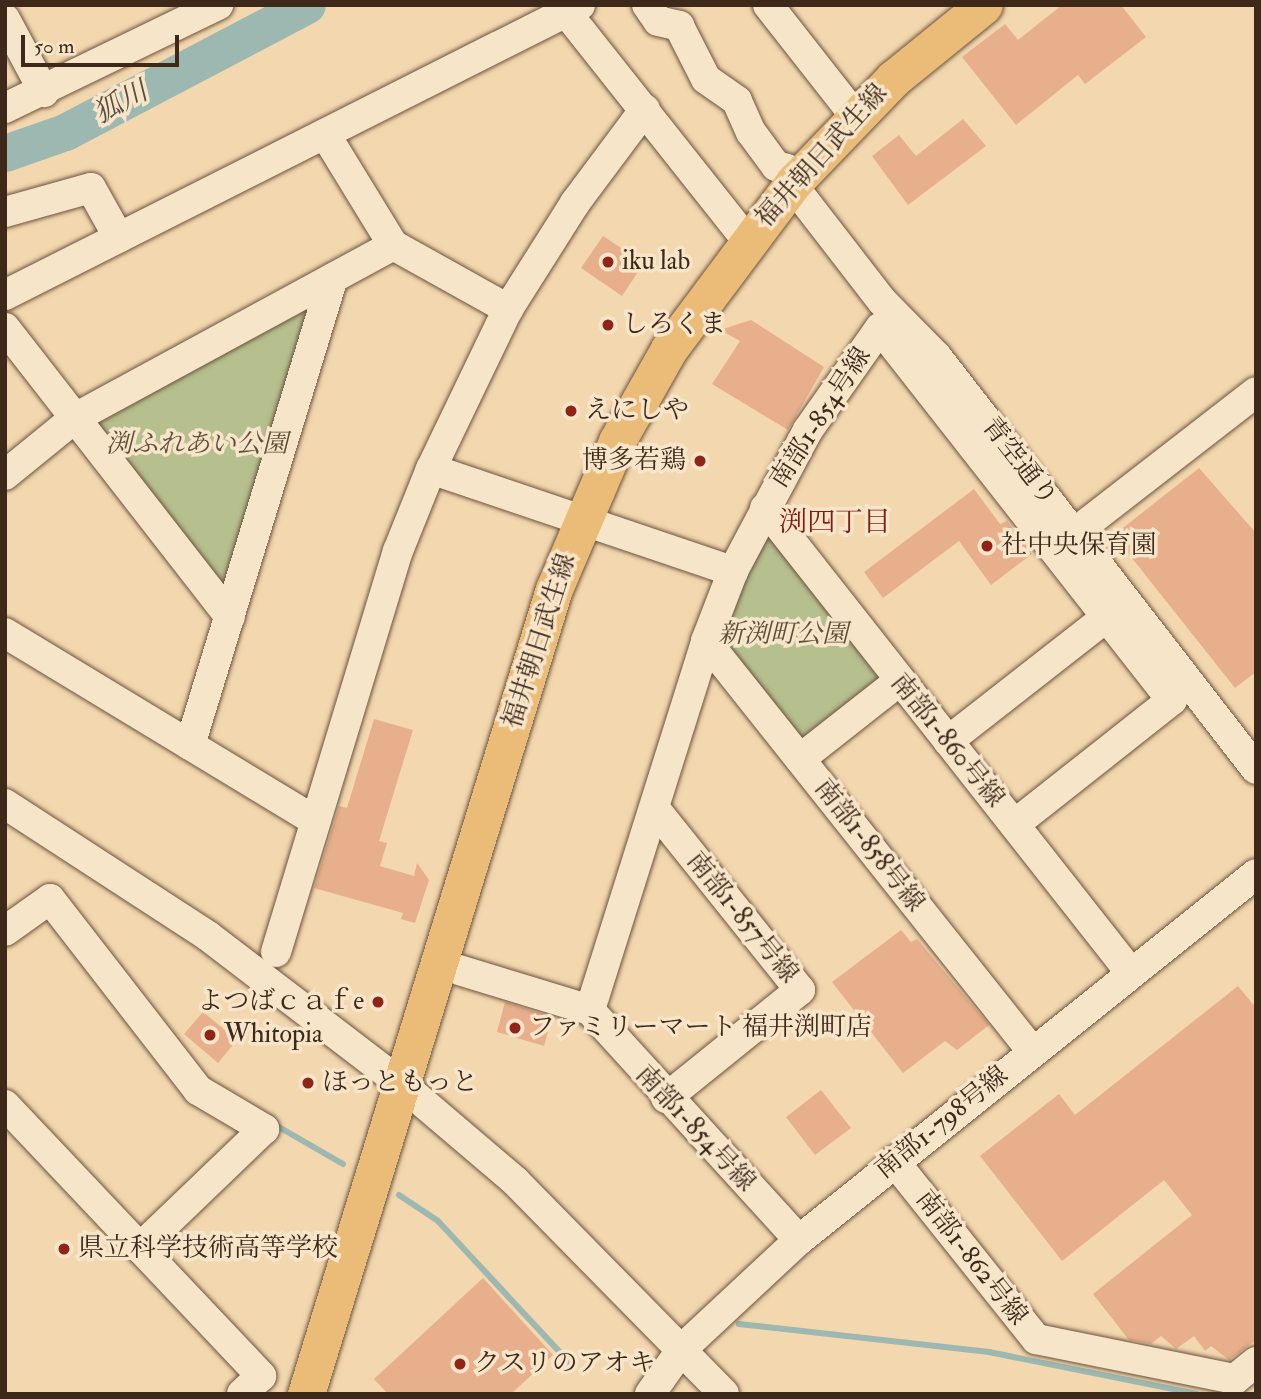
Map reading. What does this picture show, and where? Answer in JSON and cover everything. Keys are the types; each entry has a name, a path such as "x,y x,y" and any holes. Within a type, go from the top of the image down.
{"main road":[{"name":"福井朝日武生線","path":"306,1394 400,1083 582,518 669,349 747,240 855,116 984,5"}],"street":[{"path":"5,108 44,92 218,5"},
{"name":"青空通り","path":"647,5 658,21 679,26 706,79 737,100 751,132 776,166 793,182 882,301 937,356 1065,541 1256,769"},
{"path":"768,5 855,116"},
{"path":"5,295 573,9 645,109 747,240"},
{"path":"5,19 44,92"},
{"path":"276,952 398,551 431,468 509,309 575,203 645,109"},
{"path":"325,134 393,245 509,309"},
{"path":"5,212 91,188 119,237"},
{"path":"5,475 75,418 393,245"},
{"path":"190,745 333,278"},
{"path":"5,328 229,617"},
{"name":"南部1-854号線","path":"799,1240 666,1098 590,1010 706,641 733,571 808,430 880,328 1065,541 1108,616 1172,700 1014,825"},
{"path":"1065,541 1256,392"},
{"path":"431,468 733,571"},
{"name":"南部1-860号線","path":"765,508 1131,972"},
{"path":"948,741 1108,616"},
{"path":"5,633 316,821"},
{"name":"南部1-858号線","path":"706,641 1032,1051"},
{"path":"800,759 899,681"},
{"path":"5,804 208,936 400,1083 514,1181 724,1394"},
{"name":"南部1-857号線","path":"655,809 800,990 666,1098"},
{"name":"南部1-798号線","path":"650,1394 682,1349 799,1240 894,1161 1256,874"},
{"path":"5,931 50,899 198,1090 264,1129 140,1248"},
{"path":"459,970 590,1010"},
{"path":"5,1105 261,1376 242,1394"},
{"name":"南部1-862号線","path":"894,1161 1035,1339 1247,1378"}],"green space":[{"name":"渕ふれあい公園","path":"299,307 311,317 230,579 213,582 95,429 98,417"},
{"name":"新渕町公園","path":"776,536 882,673 882,683 806,742 795,739 720,644 759,537"}],"building":[{"path":"1062,5 1121,5 1146,37 1085,84 1078,75 1016,125 962,57 1005,24 1018,40"},
{"path":"963,119 986,146 908,205 872,156 899,135 916,156"},
{"path":"603,236 644,263 622,296 581,268"},
{"path":"751,320 824,367 788,430 712,384 740,341 720,330"},
{"path":"1199,468 1256,533 1256,672 1235,688 1120,543 1125,539 1119,531"},
{"path":"974,489 1000,524 1007,521 1032,554 991,585 959,541 883,598 864,572"},
{"path":"374,719 413,730 379,841 387,843 380,866 414,876 417,863 429,880 415,923 401,919 403,913 314,888 339,806 347,808"},
{"path":"901,930 911,942 917,939 989,1025 957,1050 945,1041 903,1073 832,982"},
{"path":"1238,986 1256,1008 1256,1340 1229,1360 1211,1346 1205,1351 1194,1336 1176,1349 1161,1336 1151,1344 1129,1340 1093,1294 1192,1215 1164,1180 1062,1261 980,1156 1059,1094 1075,1115"},
{"path":"505,1002 552,1017 544,1046 497,1032"},
{"path":"203,1012 237,1040 218,1063 184,1034"},
{"path":"821,1090 851,1128 815,1155 786,1117"},
{"path":"483,1278 553,1355 511,1394 388,1394 374,1379"}],"waterway":[{"name":"狐川","path":"5,153 65,132 307,5"},
{"path":"272,1123 343,1164"},
{"path":"399,1195 438,1221 571,1364"},
{"path":"739,1324 989,1352 1197,1394"}],"place":[{"name":"iku lab","path":"608,262"},
{"name":"しろくま","path":"608,325"},
{"name":"えにしや","path":"571,411"},
{"name":"博多若鶏","path":"700,461"},
{"name":"社中央保育園","path":"987,546"},
{"name":"よつばｃａｆe","path":"378,1002"},
{"name":"ファミリーマート 福井渕町店","path":"515,1028"},
{"name":"Whitopia","path":"210,1035"},
{"name":"ほっともっと","path":"308,1083"},
{"name":"県立科学技術高等学校","path":"64,1249"},
{"name":"クスリのアオキ","path":"460,1364"}],"district":[{"name":"渕四丁目","path":"835,523"}]}
